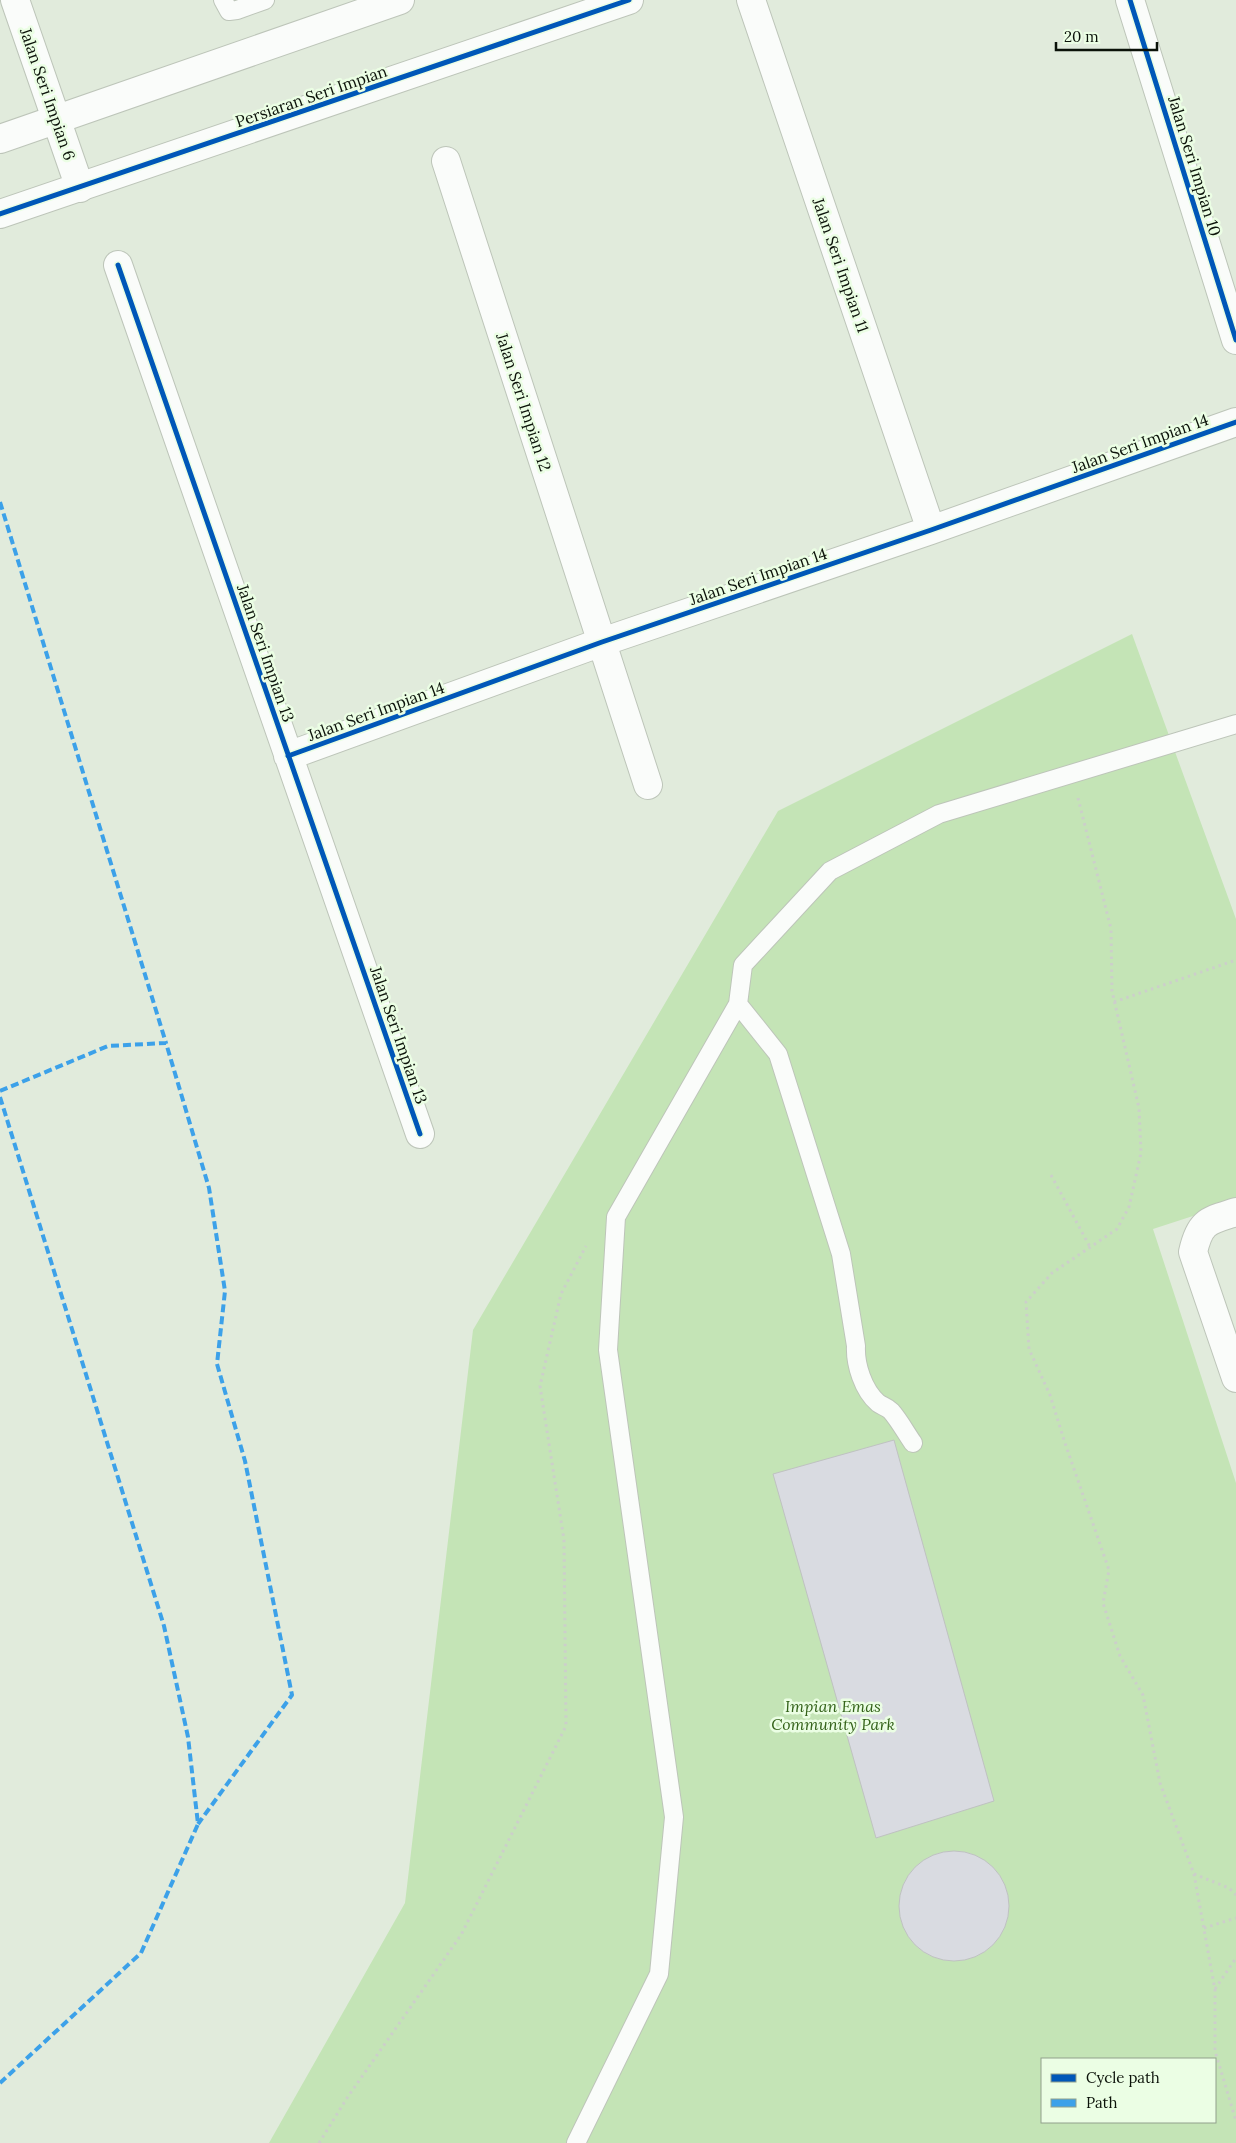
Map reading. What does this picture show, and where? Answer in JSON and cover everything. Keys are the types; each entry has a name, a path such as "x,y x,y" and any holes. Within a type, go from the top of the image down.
{"street":[{"name":"Jalan Seri Impian 6","path":"15,0 80,188"},
{"path":"0,138 400,0"},
{"name":"Persiaran Seri Impian","path":"0,214 629,0"},
{"name":"Jalan Seri Impian 11","path":"751,0 931,530"},
{"name":"Jalan Seri Impian 10","path":"1130,0 1236,340"},
{"name":"Jalan Seri Impian 12","path":"446,161 648,785"},
{"name":"Jalan Seri Impian 13","path":"118,265 420,1134"},
{"name":"Jalan Seri Impian 14","path":"288,756 602,642 931,530 1236,422"},
{"path":"1236,1212 1206,1222 1196,1237 1193,1252 1236,1378"}],"lane":[{"path":"223,0 229,11 265,0"},
{"path":"576,2143 659,1974 674,1817 608,1350 616,1216 738,1004 743,965 830,871 939,814 1236,724"},
{"path":"738,1004 778,1054 841,1254 856,1346 855,1360 869,1392 878,1402 890,1410 913,1443"}],"path":[{"path":"1071,774 1111,929 1112,991 1139,1108 1141,1153 1129,1207 1117,1230 1052,1273 1026,1302 1029,1349 1050,1395 1109,1570 1104,1603 1120,1656 1143,1695 1160,1783 1194,1874 1215,1990 1215,2051 1236,2121"},
{"path":"1114,1002 1236,960"},
{"path":"1051,1175 1090,1247"},
{"path":"318,2143 461,1934 566,1726 564,1540 540,1386 561,1294 588,1242"},
{"path":"1194,1874 1229,1888 1236,1895"},
{"path":"1204,1928 1236,1918"},
{"path":"1215,1990 1236,1958"}],"green space":[{"name":"Impian Emas Community Park","path":"1132,634 1236,919 1236,1202 1153,1229 1236,1483 1236,2143 269,2143 405,1903 473,1330 778,811"}],"building":[{"path":"894,1440 994,1801 876,1838 773,1474"},
{"path":"954,1851 975,1855 993,1867 1005,1885 1009,1906 1005,1927 993,1945 975,1957 954,1961 933,1957 915,1945 903,1927 899,1906 903,1885 915,1867 933,1855"}],"marked path":[{"path":"0,502 166,1043"},
{"path":"0,1091 108,1046 166,1043 209,1188 225,1291 217,1364 245,1461 292,1695 198,1824"},
{"path":"0,1097 164,1626 188,1737 198,1824 141,1953 0,2083"}],"cycle path":[{"path":"0,214 629,0"},
{"path":"1130,0 1236,340"},
{"path":"118,265 420,1134"},
{"path":"288,756 602,642 931,530 1236,422"}]}
